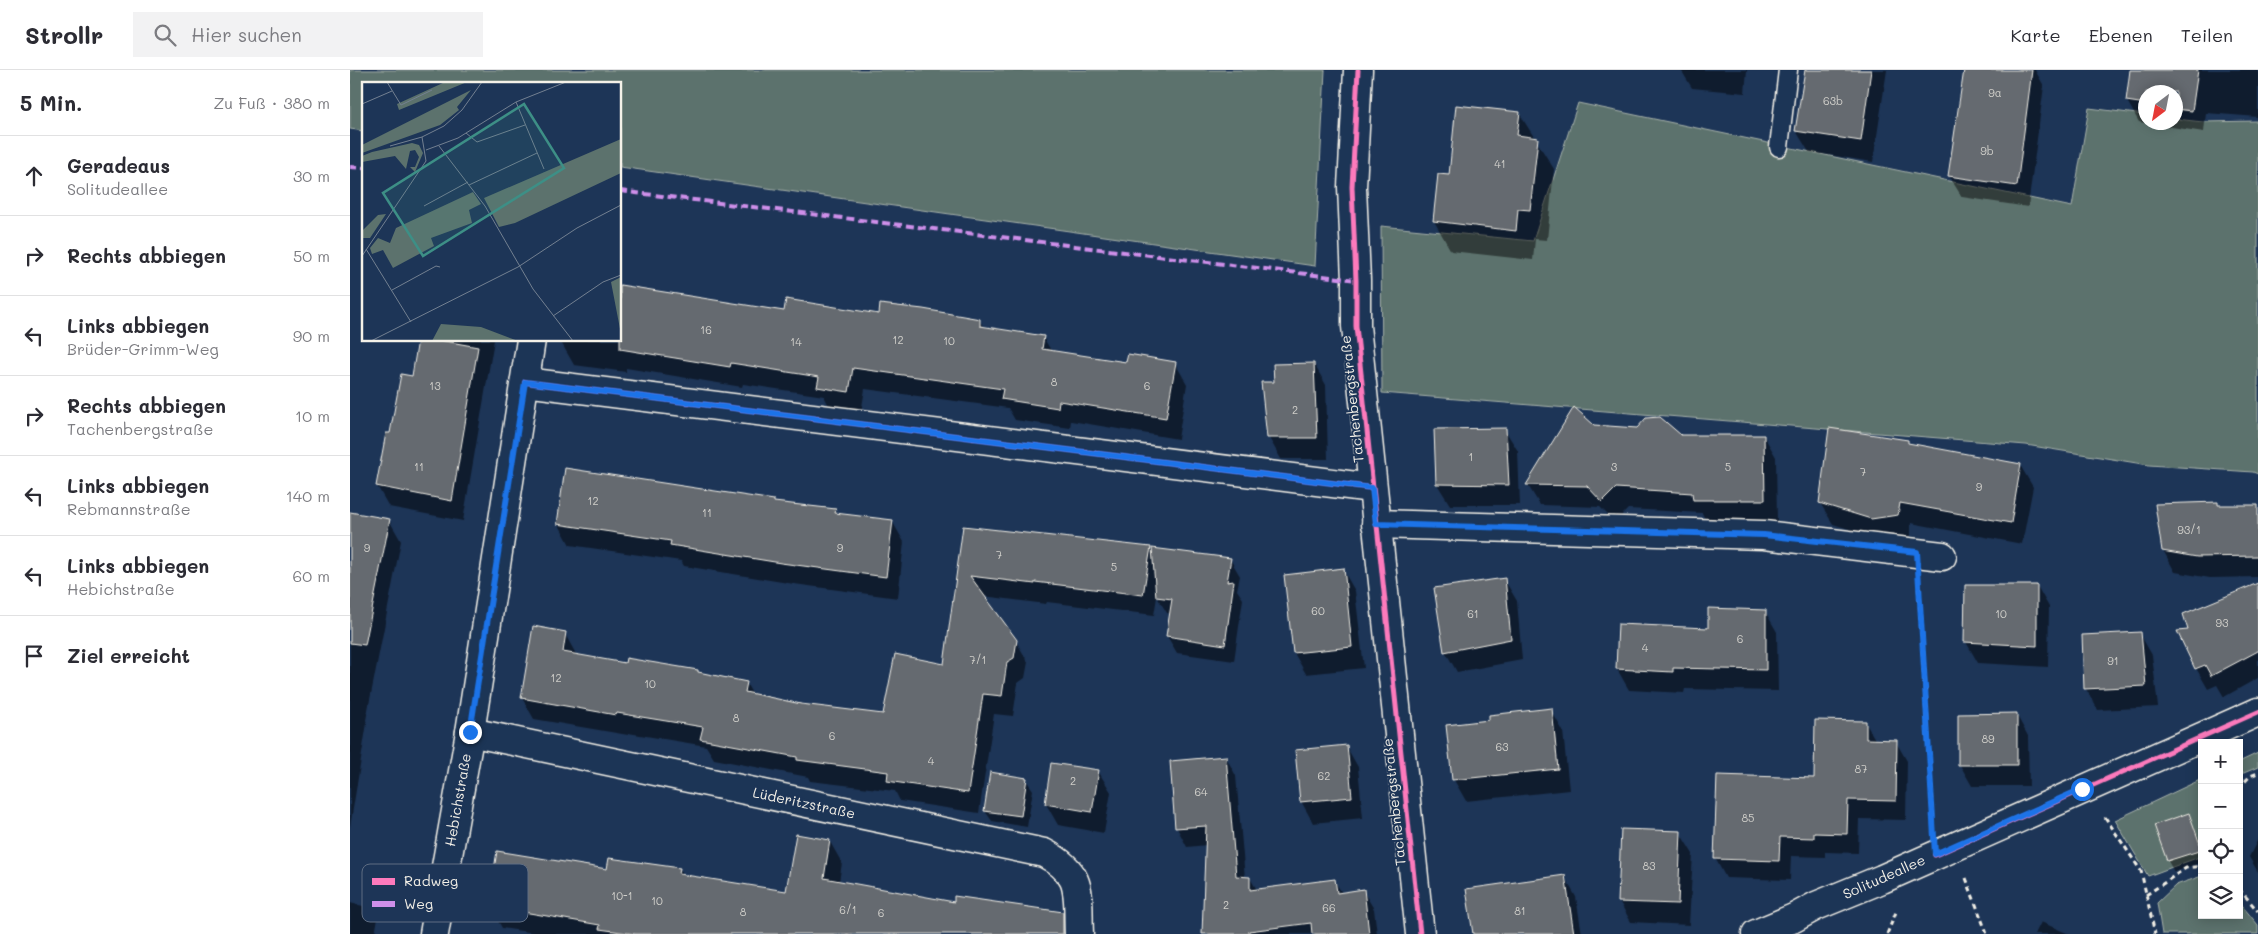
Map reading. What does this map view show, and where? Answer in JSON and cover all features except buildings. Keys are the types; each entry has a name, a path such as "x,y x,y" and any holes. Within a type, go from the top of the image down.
{"street":[{"name":"Tachenbergstraße","path":"1358,70 1352,187 1356,326 1420,934"},
{"name":"Hebichstraße","path":"446,864 470,732 531,341"},
{"path":"525,382 1372,488"},
{"path":"1376,524 1764,535 1930,554"},
{"name":"Solitudeallee","path":"1756,934 2258,712"},
{"name":"Lüderitzstraße","path":"470,732 1044,853 1059,861 1070,871 1078,896 1079,934"}],"lane":[{"path":"1779,147 1788,70"}],"path":[{"path":"1930,554 1935,854"},
{"path":"2243,784 2250,776 2258,774"},
{"path":"2100,810 2141,871 2155,934"},
{"path":"2146,894 2186,868 2198,866"},
{"path":"1965,875 1987,934"},
{"path":"2243,894 2258,911"}],"green space":[{"path":"350,70 1325,70 1315,266 621,167 621,82 362,82 362,131 350,129"},
{"path":"1578,103 2072,207 2089,108 2138,114 2138,130 2183,130 2183,120 2203,122 2258,121 2258,474 2253,472 2149,465 2026,445 1382,393 1381,226 1533,241"},
{"path":"2258,753 2258,767 2243,773 2243,760"},
{"path":"2198,781 2198,857 2148,876 2115,820"},
{"path":"2198,877 2198,919 2243,919 2243,907 2258,925 2258,934 2162,934 2157,903 2176,885"}],"marked path":[{"path":"350,167 362,168"},
{"path":"621,191 1356,280"}],"cycle path":[{"path":"1358,70 1352,187 1356,326 1420,934"},
{"path":"525,382 1372,488"},
{"path":"1935,855 2258,712"}],"route":[{"path":"470,732 525,382 1372,488 1376,524 1764,535 1917,552 1935,854 2082,789"}]}
